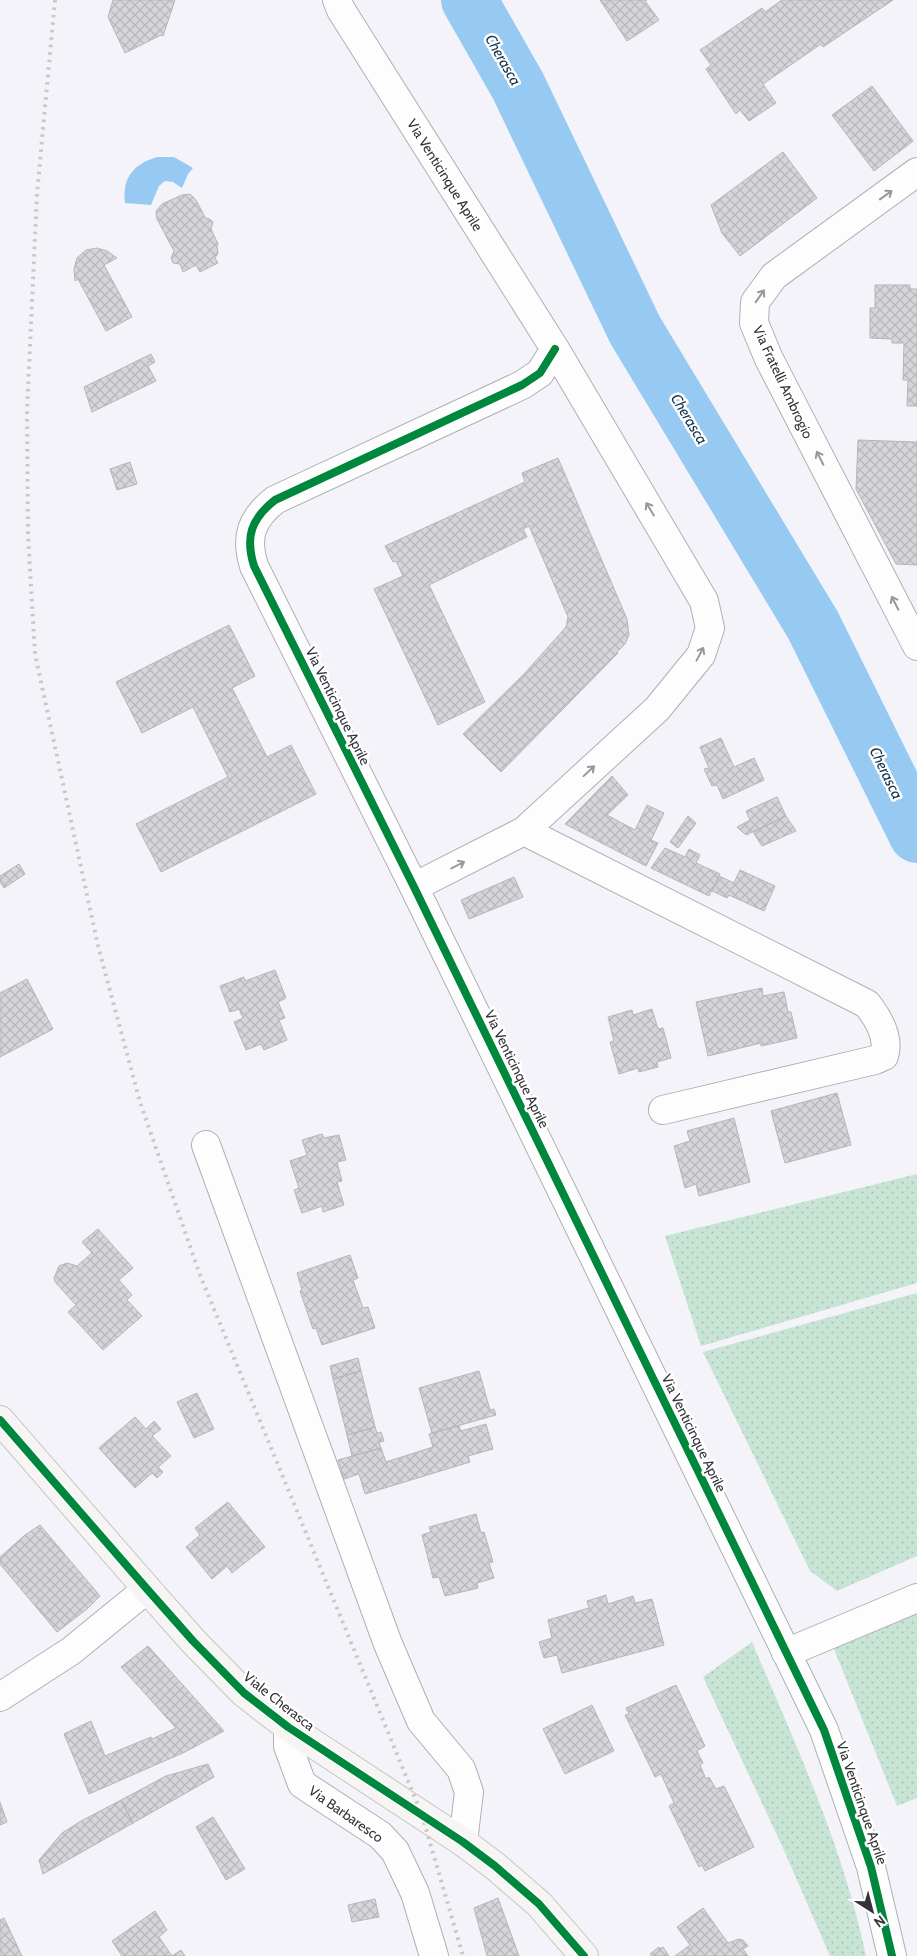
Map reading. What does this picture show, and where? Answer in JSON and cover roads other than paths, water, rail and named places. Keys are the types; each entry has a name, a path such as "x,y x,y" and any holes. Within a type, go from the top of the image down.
{"main road":[{"name":"Viale Cherasca","path":"0,1420 193,1641 244,1693 288,1727 463,1842 495,1866 539,1904 584,1956"}],"street":[{"name":"Via Venticinque Aprile","path":"337,0 346,18 555,349 704,601 710,628 702,655 656,709 524,831 414,887"},
{"name":"Via Fratelli Ambrogio","path":"917,172 774,276 755,302 754,323 769,359 917,646"},
{"name":"Via Venticinque Aprile","path":"555,349 540,373 522,385 275,500 263,510 255,522 250,536 250,552 254,566 414,887 824,1730 871,1867 892,1956"},
{"path":"524,831 867,1004 877,1017 887,1047 884,1056 875,1060 663,1110"},
{"path":"206,1145 388,1644 421,1721 460,1768 469,1792 463,1842"},
{"path":"0,1696 71,1651 147,1589"},
{"path":"786,1653 917,1598"},
{"name":"Via Barbaresco","path":"288,1727 288,1746 302,1784 380,1835 396,1852 415,1893 434,1956"}],"water":[{"path":"157,157 174,157 193,168 182,188 173,182 165,181 159,186 151,205 125,203 126,186 131,173 142,163"}],"waterway":[{"name":"Cherasca","path":"469,0 518,86 635,330 813,625 917,835"}],"railway":[{"path":"55,0 37,194 27,411 28,535 35,654 98,946 140,1102 200,1275 422,1815 463,1956"}]}
